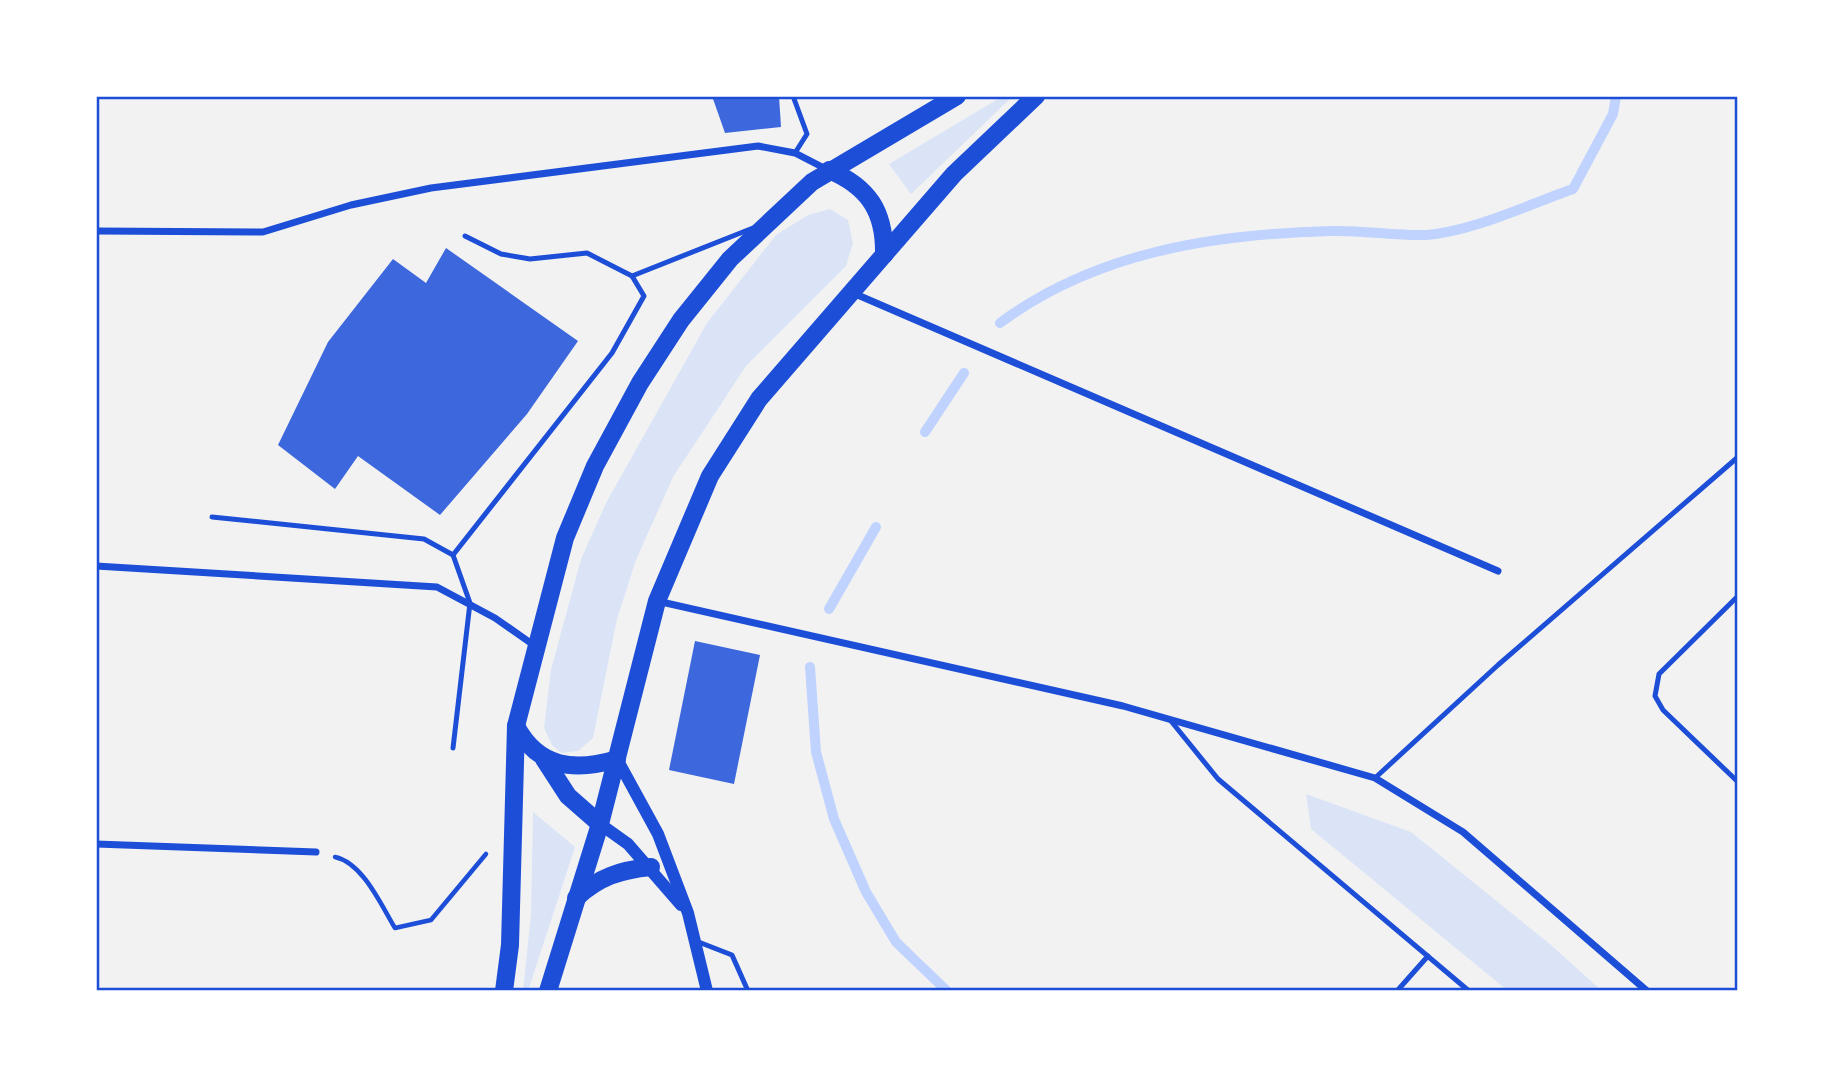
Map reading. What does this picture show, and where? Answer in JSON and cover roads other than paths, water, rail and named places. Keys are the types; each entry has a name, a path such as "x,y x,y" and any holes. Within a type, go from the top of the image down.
{"main road":[{"path":"504,991 510,945 516,726 565,538 596,466 639,383 681,320 730,258 812,182 957,96"},
{"path":"548,991 600,824 657,601 710,476 759,399 954,174 1036,96"},
{"path":"829,170 848,178 874,203 882,219 884,255"},
{"path":"516,726 523,739 544,759 568,796 600,824"},
{"path":"544,759 580,767 617,759"},
{"path":"576,898 607,875 625,869 651,867"}],"street":[{"path":"96,232 263,232 351,205 431,188 758,146 795,153 829,170"},
{"path":"853,293 1498,571"},
{"path":"96,566 437,587 470,603 535,646"},
{"path":"657,601 1170,719 1375,778 1463,832 1647,991"},
{"path":"617,759 659,834 688,913 707,991"},
{"path":"600,824 628,844 651,867 688,913"},
{"path":"96,844 316,852"}],"lane":[{"path":"793,96 807,134 795,153"},
{"path":"632,276 770,221"},
{"path":"453,555 612,352 644,296 632,276 587,253 530,259 501,254 465,236"},
{"path":"1375,778 1498,665 1738,457"},
{"path":"212,517 424,539 453,555 470,603 453,748"},
{"path":"1738,596 1659,674 1655,696 1663,710 1738,782"},
{"path":"1170,719 1218,779 1469,991"},
{"path":"694,940 732,955 748,991"},
{"path":"1397,991 1428,956"}],"waterway":[{"path":"1000,323 1037,299 1076,279 1116,263 1200,243 1287,233 1343,231 1426,235 1462,229 1500,216 1573,189 1613,114 1616,96"},
{"path":"925,432 964,373"},
{"path":"829,609 876,527"},
{"path":"810,667 816,752 834,819 866,892 896,942 947,991"}]}
